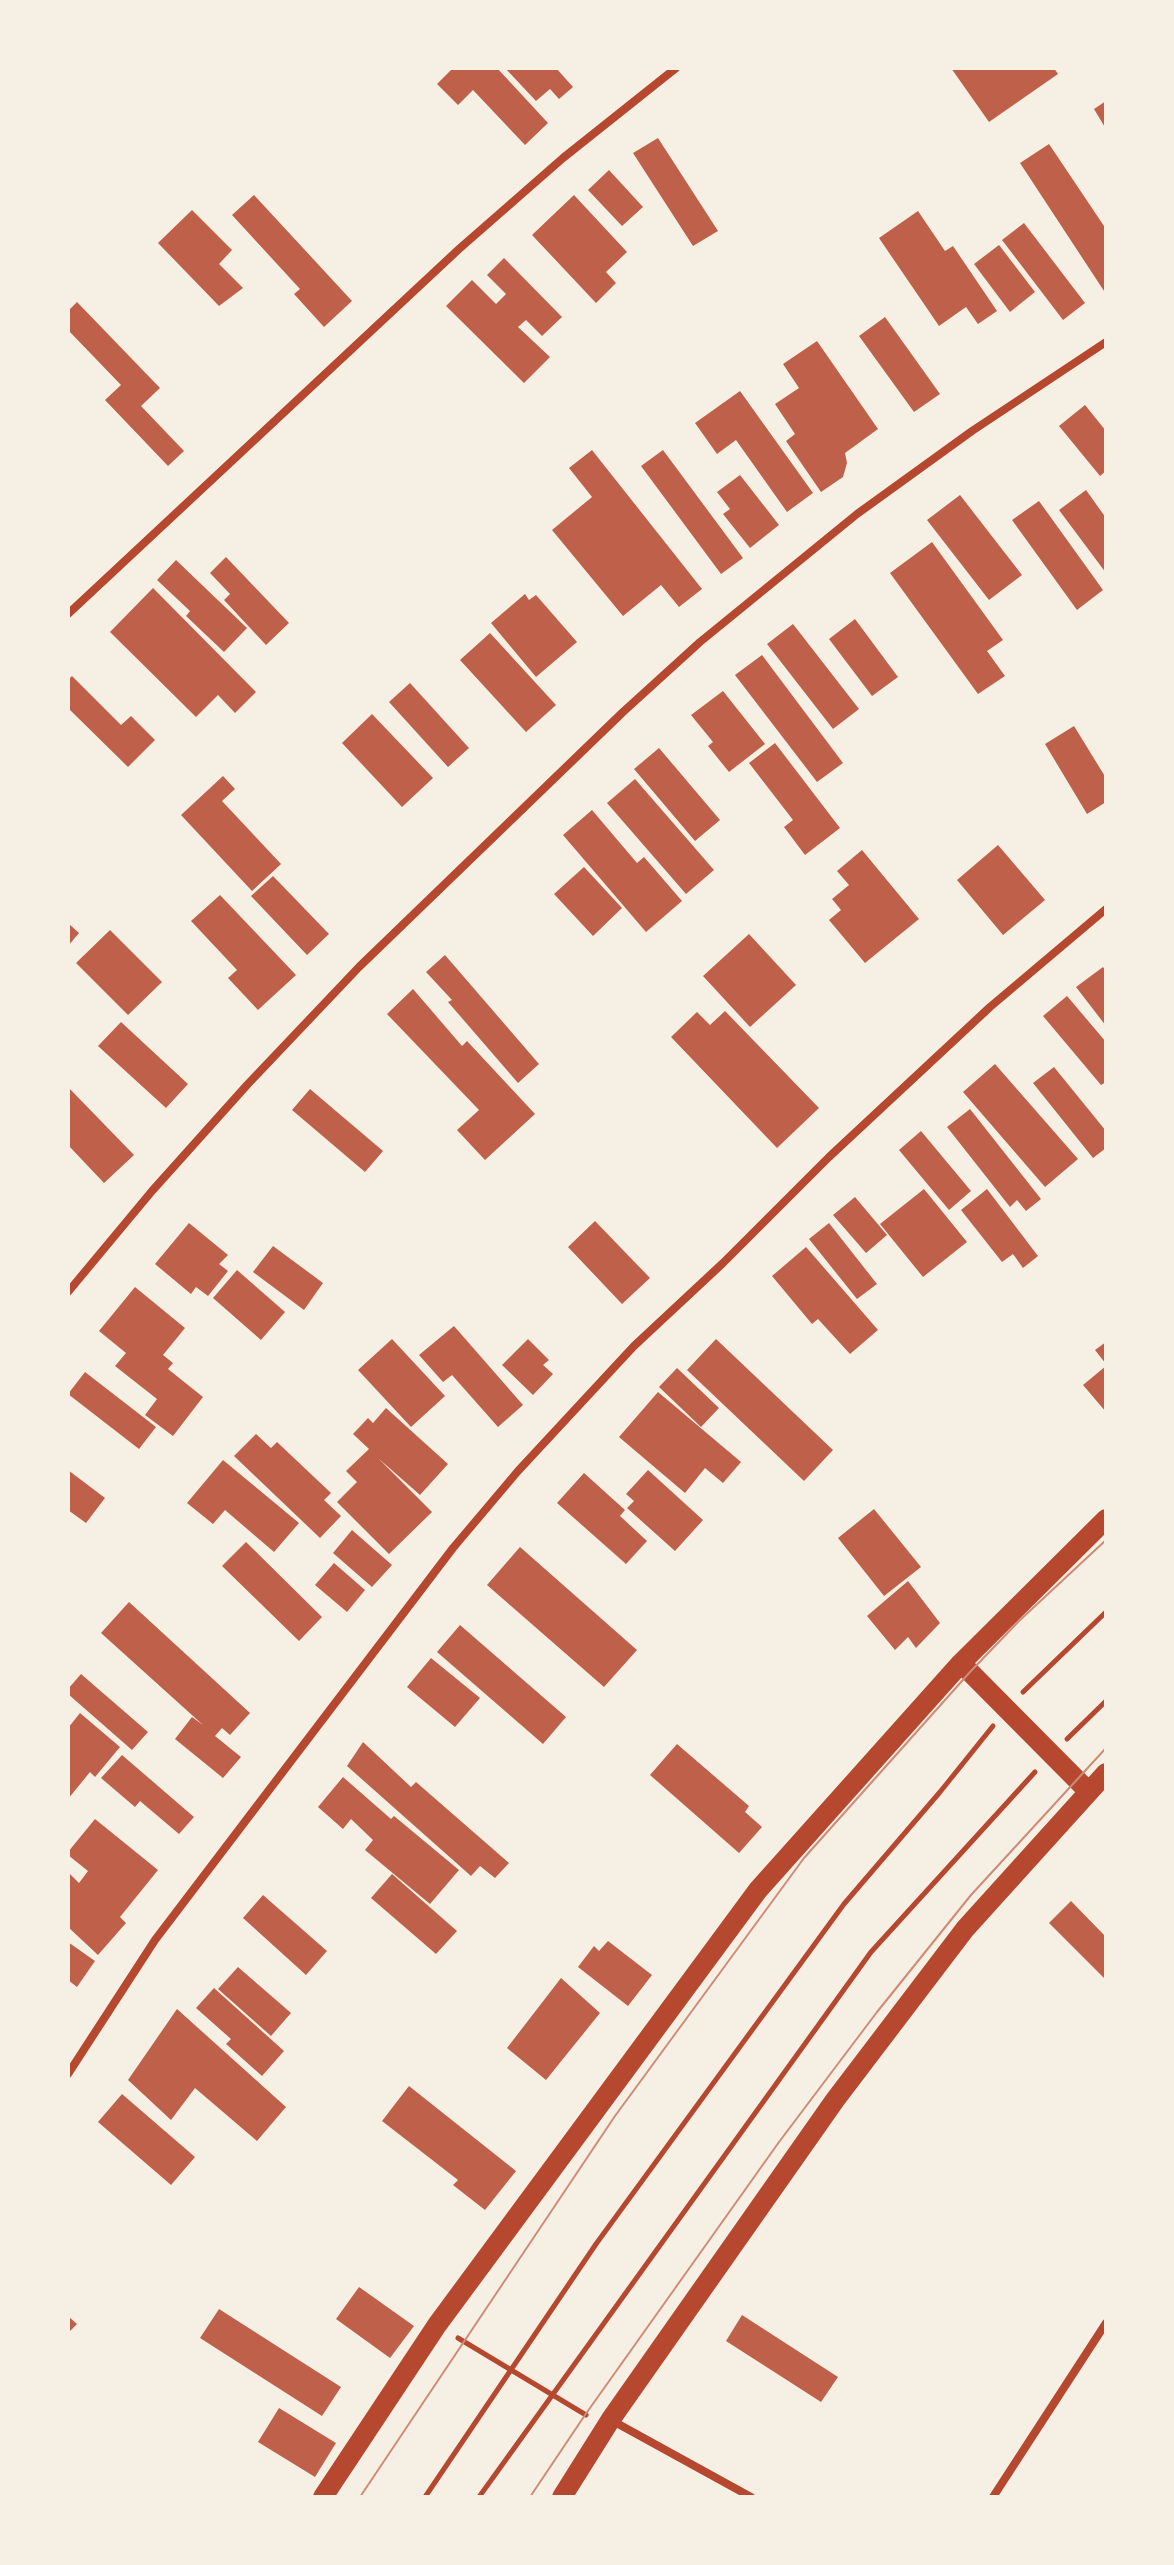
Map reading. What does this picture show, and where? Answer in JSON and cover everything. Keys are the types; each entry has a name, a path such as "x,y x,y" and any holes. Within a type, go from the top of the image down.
{"main road":[{"path":"323,2497 437,2325 758,1890 961,1663 1106,1519"},
{"path":"961,1663 1088,1791"},
{"path":"562,2497 611,2419 863,2064 965,1929 1106,1773"}],"street":[{"path":"68,614 459,249 575,148 676,68"},
{"path":"68,1292 247,1085 359,967 700,642 857,514 972,431 1106,342"},
{"path":"68,2074 155,1940 427,1582 518,1471 634,1346 829,1157 990,1007 1106,909"},
{"path":"993,2497 1106,2323"},
{"path":"611,2419 751,2497"}],"path":[{"path":"425,2497 596,2244 844,1904 1006,1709 1106,1612"},
{"path":"479,2497 871,1952 1051,1754 1106,1701"},
{"path":"437,2325 585,2415 611,2419"}],"building":[{"path":"453,68 497,68 548,123 525,145 473,90 458,105 437,84"},
{"path":"505,68 556,68 573,87 559,99 550,89 536,101"},
{"path":"951,68 1054,68 1058,74 989,122"},
{"path":"1106,101 1106,129 1094,109"},
{"path":"658,138 718,231 693,246 633,153"},
{"path":"1049,144 1106,229 1106,294 1020,163"},
{"path":"609,170 643,207 622,226 588,190"},
{"path":"254,195 352,301 324,327 294,294 300,289 232,215"},
{"path":"574,195 627,252 606,272 616,283 596,303 532,235"},
{"path":"192,210 232,250 219,264 243,288 219,306 158,243"},
{"path":"918,211 945,251 953,246 997,311 978,324 966,307 939,326 879,238"},
{"path":"1024,223 1085,303 1063,320 1002,240"},
{"path":"999,245 1035,292 1010,312 974,264"},
{"path":"504,258 562,317 542,336 526,320 518,327 550,357 524,383 446,306 472,280 496,304 506,294 487,275"},
{"path":"77,302 160,388 141,406 184,451 168,466 105,400 121,385 68,330 68,311"},
{"path":"885,317 940,394 914,412 859,336"},
{"path":"817,341 878,429 845,453 847,463 843,477 821,492 786,441 795,434 775,404 799,388 783,364"},
{"path":"740,391 813,493 787,512 736,440 717,454 695,423"},
{"path":"1085,405 1106,431 1106,471 1100,476 1059,426"},
{"path":"592,450 702,589 679,607 661,585 623,616 552,530 592,497 569,468"},
{"path":"663,450 743,558 721,574 641,466"},
{"path":"740,475 779,525 750,548 723,514 730,509 717,492"},
{"path":"1086,490 1106,518 1106,573 1059,510"},
{"path":"960,495 1022,575 989,600 927,520"},
{"path":"1039,501 1103,590 1077,610 1012,520"},
{"path":"932,542 1003,640 987,651 1005,676 978,694 890,573"},
{"path":"226,557 289,623 266,645 224,600 230,594 210,573"},
{"path":"176,560 247,628 224,652 186,616 190,611 157,580"},
{"path":"153,588 256,692 235,713 218,695 196,717 110,632"},
{"path":"525,594 529,600 536,595 577,642 536,677 491,623"},
{"path":"855,619 898,677 872,696 829,639"},
{"path":"793,624 859,709 833,729 767,644"},
{"path":"490,633 556,705 526,732 460,660"},
{"path":"762,655 843,763 817,782 735,675"},
{"path":"72,676 121,725 131,716 155,740 128,767 68,708 68,680"},
{"path":"410,683 469,748 448,767 389,702"},
{"path":"723,691 765,744 729,772 708,746 713,742 691,715"},
{"path":"372,714 433,778 402,807 342,743"},
{"path":"1074,726 1106,778 1106,802 1087,814 1045,744"},
{"path":"775,743 840,828 805,855 784,827 793,820 749,763"},
{"path":"659,748 720,820 695,841 634,769"},
{"path":"223,776 235,789 222,801 281,864 252,891 181,815"},
{"path":"635,779 714,870 686,894 607,803"},
{"path":"592,810 637,863 644,857 682,901 646,932 563,835"},
{"path":"998,845 1045,900 1003,935 957,880"},
{"path":"862,850 919,919 865,963 829,920 841,910 832,899 849,885 837,871"},
{"path":"584,867 622,908 593,936 554,894"},
{"path":"273,876 329,934 307,955 251,896"},
{"path":"220,895 296,975 258,1010 228,978 237,970 191,921"},
{"path":"68,923 79,933 68,946"},
{"path":"110,930 162,982 128,1015 76,963"},
{"path":"749,934 796,985 750,1027 703,976"},
{"path":"445,955 539,1064 518,1083 426,972"},
{"path":"1103,967 1106,971 1106,1026 1076,987"},
{"path":"413,989 462,1046 467,1041 535,1114 485,1160 457,1130 479,1110 387,1014"},
{"path":"1067,996 1106,1042 1106,1082 1101,1085 1043,1016"},
{"path":"725,1011 819,1108 777,1148 671,1037 697,1012 710,1025"},
{"path":"121,1022 188,1084 166,1108 98,1046"},
{"path":"995,1064 1078,1159 1045,1187 963,1092"},
{"path":"1054,1067 1106,1131 1106,1148 1093,1158 1033,1083"},
{"path":"68,1087 134,1155 104,1183 68,1145"},
{"path":"310,1089 383,1151 365,1172 292,1110"},
{"path":"970,1109 1041,1199 1026,1211 1017,1200 1010,1207 947,1127"},
{"path":"921,1131 971,1191 949,1210 899,1150"},
{"path":"924,1189 967,1242 923,1277 880,1224"},
{"path":"987,1189 1038,1256 1023,1268 1013,1254 1002,1262 961,1210"},
{"path":"855,1197 887,1235 866,1253 833,1215"},
{"path":"595,1221 650,1278 622,1304 568,1247"},
{"path":"189,1223 228,1255 219,1264 228,1271 208,1296 196,1287 191,1294 155,1264"},
{"path":"829,1223 877,1284 857,1299 809,1239"},
{"path":"273,1246 323,1283 304,1310 253,1272"},
{"path":"806,1247 878,1330 850,1354 818,1319 812,1324 772,1276"},
{"path":"237,1270 285,1312 261,1340 213,1298"},
{"path":"135,1287 185,1328 163,1355 173,1363 168,1369 203,1397 173,1436 145,1415 157,1399 115,1366 126,1353 99,1331"},
{"path":"454,1326 523,1405 498,1427 452,1375 443,1382 419,1355"},
{"path":"392,1339 445,1396 411,1427 358,1370"},
{"path":"528,1339 549,1360 543,1365 553,1374 533,1395 502,1365"},
{"path":"716,1339 833,1450 804,1481 687,1370"},
{"path":"1106,1342 1106,1364 1095,1350"},
{"path":"1106,1366 1106,1412 1083,1385"},
{"path":"677,1368 719,1408 701,1427 659,1387"},
{"path":"85,1372 156,1427 139,1449 68,1394"},
{"path":"658,1392 741,1462 723,1483 705,1468 685,1493 619,1437"},
{"path":"386,1408 448,1464 420,1495 378,1458 432,1512 389,1554 337,1502 357,1482 346,1471 369,1449 353,1434 368,1418 373,1423"},
{"path":"256,1434 271,1448 277,1442 331,1493 324,1500 341,1516 320,1538 234,1456"},
{"path":"223,1460 299,1523 274,1552 225,1510 213,1524 187,1503"},
{"path":"68,1470 105,1498 86,1523 68,1510"},
{"path":"648,1470 703,1520 675,1551 627,1508 634,1501 626,1494"},
{"path":"584,1473 625,1510 620,1516 647,1541 626,1564 557,1503"},
{"path":"874,1509 921,1567 884,1596 838,1538"},
{"path":"352,1530 392,1565 372,1587 333,1553"},
{"path":"246,1542 322,1617 299,1641 222,1566"},
{"path":"520,1547 637,1650 604,1687 487,1585"},
{"path":"334,1563 365,1590 347,1612 315,1585"},
{"path":"908,1581 940,1623 916,1648 908,1637 895,1650 867,1616"},
{"path":"129,1602 250,1713 230,1735 222,1728 215,1736 241,1757 223,1778 175,1739 192,1717 203,1725 101,1633"},
{"path":"460,1625 566,1717 543,1744 437,1652"},
{"path":"431,1658 480,1698 455,1727 407,1687"},
{"path":"81,1674 148,1732 132,1750 68,1694 68,1689"},
{"path":"80,1713 120,1747 95,1777 90,1772 68,1799 68,1728"},
{"path":"363,1742 411,1787 416,1782 509,1863 495,1878 480,1866 471,1876 347,1766"},
{"path":"677,1744 749,1806 745,1812 762,1827 739,1853 650,1775"},
{"path":"122,1755 194,1817 179,1834 140,1801 135,1807 101,1778"},
{"path":"343,1777 391,1819 394,1816 459,1870 430,1904 365,1850 373,1840 351,1819 343,1829 318,1807"},
{"path":"95,1819 158,1870 120,1917 126,1923 98,1955 68,1927 68,1872 79,1883 88,1871 68,1852"},
{"path":"392,1874 457,1931 436,1954 371,1898"},
{"path":"263,1895 327,1951 306,1975 243,1918"},
{"path":"1071,1901 1106,1937 1106,1980 1049,1923"},
{"path":"608,1941 652,1975 628,2006 578,1967 594,1946 599,1951"},
{"path":"68,1942 95,1961 77,1987 68,1980"},
{"path":"238,1967 291,2013 271,2036 218,1989"},
{"path":"561,1978 600,2013 546,2080 507,2048"},
{"path":"214,1988 284,2051 262,2076 226,2044 231,2039 196,2008"},
{"path":"177,2009 286,2107 257,2141 195,2088 171,2120 128,2080"},
{"path":"409,2086 516,2171 485,2210 453,2185 458,2180 382,2121"},
{"path":"122,2094 195,2157 171,2185 98,2122"},
{"path":"359,2287 414,2326 390,2358 336,2319"},
{"path":"219,2309 341,2387 322,2416 200,2338"},
{"path":"742,2315 838,2377 821,2402 726,2341"},
{"path":"68,2316 77,2324 68,2333"},
{"path":"279,2408 336,2443 315,2477 258,2442"}],"tram line":[{"path":"360,2497 615,2116 804,1858 970,1672 1019,1621 1106,1540"},
{"path":"530,2497 779,2142 877,2012 971,1895 1106,1748"}]}
